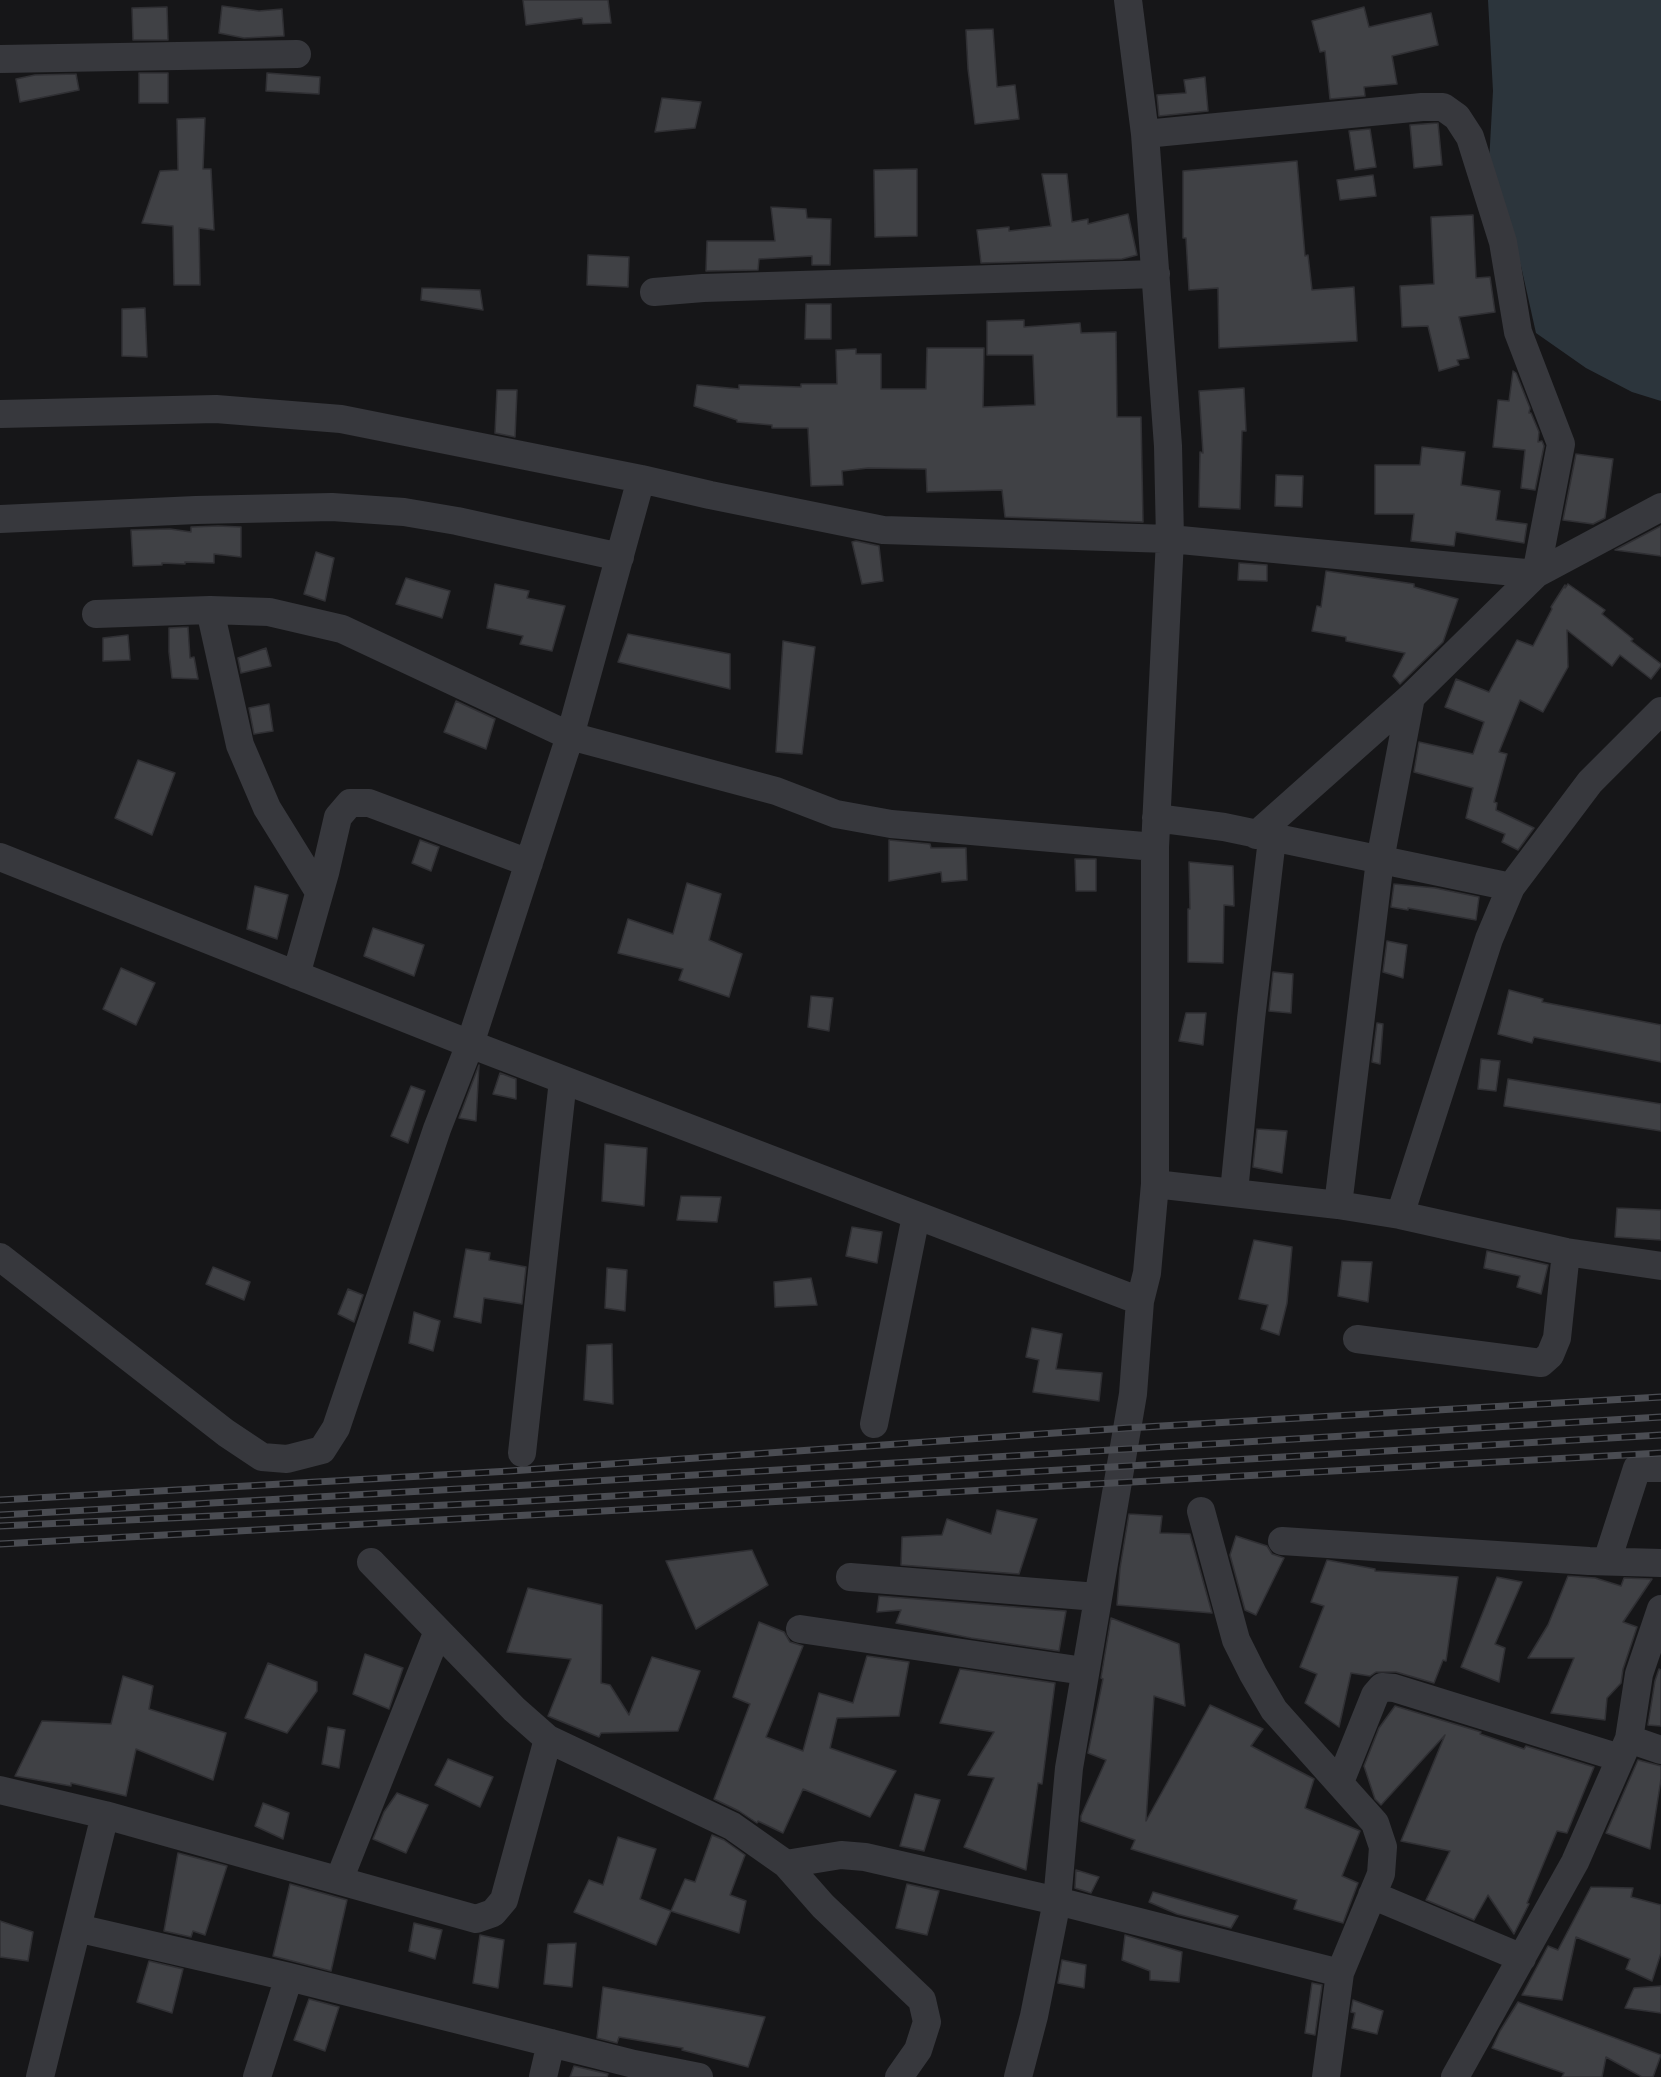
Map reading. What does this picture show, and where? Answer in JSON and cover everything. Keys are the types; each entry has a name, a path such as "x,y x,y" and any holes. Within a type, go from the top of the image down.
{"street":[{"path":"1018,2077 1034,2016 1057,1901 1069,1768 1133,1394 1140,1302 1147,1273 1155,1184 1155,847 1170,539 1168,446 1145,134 1128,0"},
{"path":"0,59 297,54"},
{"path":"1145,134 1422,107 1443,107 1457,117 1470,137 1503,242 1518,333 1561,444 1536,574"},
{"path":"654,292 715,288 1156,274"},
{"path":"0,414 216,409 341,419 883,530 1170,539 1536,574"},
{"path":"0,1257 226,1433 262,1457 287,1459 322,1450 336,1428 436,1129 471,1044 570,736 641,479"},
{"path":"0,519 196,510 332,507 404,512 457,521 620,557"},
{"path":"1234,1192 1251,1019 1264,837 1536,574 1661,507"},
{"path":"96,614 210,610 269,612 342,629 570,736 776,791 836,814 891,824 1155,847"},
{"path":"210,610 240,745 267,808 319,892"},
{"path":"1338,1205 1380,860 1411,697"},
{"path":"1400,1215 1489,939 1511,887 1590,782 1661,711"},
{"path":"296,975 338,817 350,804 369,802 529,863"},
{"path":"1156,818 1224,827 1511,887"},
{"path":"0,857 563,1080 1140,1302"},
{"path":"522,1453 563,1080"},
{"path":"1155,1184 1338,1205 1400,1215 1566,1252 1661,1266"},
{"path":"874,1424 916,1216"},
{"path":"1357,1339 1541,1363 1550,1355 1557,1338 1566,1252"},
{"path":"1607,1561 1637,1468 1661,1468"},
{"path":"1201,1511 1236,1640 1252,1674 1274,1710 1376,1823 1383,1847 1381,1874 1340,1973 1326,2077"},
{"path":"1282,1541 1661,1563"},
{"path":"370,1562 514,1709 548,1739 732,1826 786,1863 823,1906 922,2000 927,2022 918,2050 899,2077"},
{"path":"850,1577 1097,1597"},
{"path":"1457,2076 1575,1862 1625,1749 1639,1674 1661,1609"},
{"path":"801,1629 1084,1671"},
{"path":"339,1880 438,1631"},
{"path":"1340,1782 1375,1695 1382,1687 1394,1688 1625,1749 1661,1750"},
{"path":"0,1790 105,1815 476,1919 493,1913 504,1900 548,1739"},
{"path":"40,2077 105,1815"},
{"path":"786,1863 841,1855 865,1857 1057,1901 1340,1973"},
{"path":"1372,1895 1522,1958"},
{"path":"77,1928 290,1977 686,2076"},
{"path":"257,2077 290,1977"},
{"path":"543,2077 551,2043"}],"shaded area":[{"path":"1488,0 1661,0 1661,401 1632,392 1586,368 1536,333 1521,266 1489,163 1493,91"}],"building":[{"path":"523,0 608,0 611,23 583,24 582,18 526,25"},
{"path":"222,6 259,11 282,9 284,36 244,38 219,33"},
{"path":"167,7 168,40 133,40 132,8"},
{"path":"1364,7 1369,27 1431,13 1438,45 1392,56 1397,84 1364,87 1365,96 1330,99 1325,51 1320,52 1312,21"},
{"path":"993,29 997,87 1015,85 1019,119 975,124 966,30"},
{"path":"139,73 168,73 168,103 139,103"},
{"path":"267,73 320,77 319,94 266,91"},
{"path":"76,74 79,90 20,102 16,79 35,75"},
{"path":"1205,77 1208,111 1159,116 1157,95 1186,93 1184,80"},
{"path":"662,98 701,102 695,128 655,132"},
{"path":"205,118 203,169 211,169 214,230 199,228 200,285 174,285 173,226 142,223 160,171 178,170 177,119"},
{"path":"1438,123 1442,165 1414,168 1410,125"},
{"path":"1370,129 1376,167 1355,170 1349,131"},
{"path":"1297,161 1305,256 1308,255 1312,290 1354,287 1357,341 1219,348 1218,288 1189,290 1186,238 1183,238 1183,171"},
{"path":"917,169 917,236 875,237 874,170"},
{"path":"1042,174 1067,174 1072,222 1088,219 1088,224 1128,214 1137,255 1122,259 981,263 977,230 1009,227 1009,231 1051,226"},
{"path":"1373,175 1376,196 1340,200 1337,180"},
{"path":"771,207 806,209 807,218 831,219 830,265 812,265 812,256 759,259 758,270 706,271 707,241 775,241"},
{"path":"1473,215 1476,278 1490,277 1495,312 1459,317 1469,358 1457,360 1459,365 1439,371 1428,326 1402,327 1400,286 1434,284 1431,217"},
{"path":"588,255 629,257 628,287 587,285"},
{"path":"422,288 480,290 483,310 421,300"},
{"path":"806,304 831,304 831,339 805,339"},
{"path":"145,308 147,357 122,356 122,309"},
{"path":"1024,320 1024,327 1080,323 1081,333 1116,332 1117,417 1141,417 1143,522 1005,517 1002,490 927,492 926,469 868,468 842,471 843,485 811,486 808,428 772,428 772,425 737,422 737,420 694,406 697,385 739,389 739,385 801,387 801,384 837,384 836,350 856,349 856,354 881,354 881,389 926,389 927,348 984,348 983,407 1035,405 1033,355 987,355 987,321"},
{"path":"1513,371 1516,373 1530,408 1529,413 1539,432 1538,442 1542,441 1544,446 1535,490 1521,488 1525,450 1493,447 1498,400 1509,401"},
{"path":"1244,388 1246,431 1242,431 1240,509 1199,507 1200,452 1203,453 1199,391"},
{"path":"497,390 517,390 515,437 495,433"},
{"path":"1422,447 1465,452 1461,485 1500,491 1496,520 1527,524 1524,543 1456,532 1454,546 1411,541 1414,514 1375,514 1375,465 1420,465"},
{"path":"1576,454 1613,459 1605,518 1593,524 1563,520"},
{"path":"1276,475 1303,476 1302,507 1275,506"},
{"path":"1661,526 1661,556 1615,550"},
{"path":"191,527 241,527 241,557 214,554 214,563 185,562 185,564 162,563 162,565 133,566 131,530 170,529 191,532"},
{"path":"852,542 879,546 883,581 862,584"},
{"path":"316,552 334,558 325,601 304,594"},
{"path":"1239,563 1267,565 1267,581 1238,580"},
{"path":"1326,571 1414,584 1414,587 1458,599 1443,642 1400,684 1393,676 1405,653 1346,641 1346,637 1312,631 1317,606 1321,607"},
{"path":"406,578 450,591 442,618 396,604"},
{"path":"495,584 529,591 527,598 565,606 552,651 520,644 523,636 487,628"},
{"path":"1568,584 1605,610 1602,614 1661,666 1651,679 1620,655 1612,666 1567,630 1568,667 1543,712 1520,700 1499,752 1507,754 1494,802 1497,803 1496,810 1534,828 1518,850 1502,842 1505,834 1466,818 1473,788 1414,772 1419,742 1473,754 1484,722 1445,707 1456,679 1489,692 1517,640 1533,646 1551,607 1565,585 1565,588"},
{"path":"188,627 190,658 194,657 198,679 172,678 169,628"},
{"path":"628,634 730,654 730,689 618,662"},
{"path":"128,635 130,660 103,661 103,638"},
{"path":"783,641 815,647 802,754 776,752"},
{"path":"266,648 271,666 241,673 238,658"},
{"path":"456,701 495,719 486,749 444,732"},
{"path":"269,704 273,731 254,734 249,708"},
{"path":"138,760 175,773 152,835 115,818"},
{"path":"420,840 439,847 431,871 412,863"},
{"path":"889,840 930,844 931,848 966,848 967,880 942,882 941,872 889,881"},
{"path":"1075,859 1096,859 1096,891 1076,891"},
{"path":"1189,862 1233,866 1234,906 1224,905 1223,963 1188,962"},
{"path":"687,883 721,894 709,940 742,954 729,997 679,980 683,969 618,953 628,919 673,934"},
{"path":"1394,884 1435,888 1479,897 1476,920 1391,907"},
{"path":"255,886 288,895 277,939 247,929"},
{"path":"373,928 424,945 414,976 364,956"},
{"path":"1387,941 1407,945 1403,978 1383,972"},
{"path":"121,968 155,983 136,1025 103,1009"},
{"path":"1273,972 1293,974 1291,1013 1269,1011"},
{"path":"1509,990 1543,999 1542,1002 1661,1025 1661,1062 1534,1037 1532,1043 1498,1034"},
{"path":"811,996 833,998 829,1031 808,1027"},
{"path":"1186,1013 1206,1013 1203,1045 1179,1041"},
{"path":"1377,1023 1383,1024 1380,1064 1372,1062"},
{"path":"1481,1059 1500,1061 1496,1091 1478,1089"},
{"path":"479,1065 476,1121 459,1118"},
{"path":"500,1073 516,1079 516,1099 493,1094"},
{"path":"1508,1079 1661,1104 1661,1131 1504,1106"},
{"path":"411,1086 425,1091 408,1143 391,1136"},
{"path":"1257,1129 1287,1131 1282,1173 1253,1167"},
{"path":"605,1144 647,1148 644,1206 602,1201"},
{"path":"681,1196 721,1197 717,1222 677,1220"},
{"path":"1617,1208 1661,1210 1661,1240 1615,1237"},
{"path":"852,1227 882,1232 877,1263 846,1256"},
{"path":"1254,1240 1292,1247 1287,1303 1279,1335 1261,1329 1268,1305 1239,1299"},
{"path":"466,1249 490,1253 489,1260 526,1267 522,1304 484,1298 481,1323 454,1317"},
{"path":"1487,1251 1548,1265 1541,1294 1517,1287 1520,1276 1484,1268"},
{"path":"1342,1261 1372,1262 1368,1302 1338,1296"},
{"path":"213,1267 250,1282 244,1300 206,1284"},
{"path":"607,1268 627,1270 625,1311 605,1308"},
{"path":"811,1278 817,1305 775,1307 774,1282"},
{"path":"348,1289 363,1295 354,1322 338,1314"},
{"path":"414,1312 440,1321 433,1351 409,1343"},
{"path":"1032,1328 1062,1334 1056,1369 1102,1373 1099,1401 1033,1392 1039,1360 1026,1357"},
{"path":"612,1344 613,1404 584,1400 587,1345"},
{"path":"997,1510 1037,1519 1019,1574 901,1565 902,1537 942,1535 947,1519 991,1534"},
{"path":"1129,1514 1162,1516 1160,1533 1190,1534 1212,1613 1117,1605 1120,1568"},
{"path":"1236,1536 1267,1546 1272,1554 1284,1558 1256,1615 1245,1610 1230,1555"},
{"path":"752,1550 768,1585 696,1629 666,1561"},
{"path":"1327,1560 1375,1569 1375,1571 1458,1577 1446,1661 1443,1660 1434,1683 1396,1672 1376,1672 1370,1676 1351,1673 1339,1727 1305,1703 1317,1674 1300,1667 1324,1606 1311,1602"},
{"path":"1568,1576 1595,1578 1621,1586 1624,1578 1652,1579 1623,1622 1637,1627 1623,1669 1621,1683 1607,1698 1605,1720 1551,1713 1574,1658 1528,1658 1548,1625"},
{"path":"1497,1577 1522,1582 1495,1644 1505,1648 1499,1682 1461,1667"},
{"path":"528,1588 602,1605 601,1683 610,1685 629,1715 652,1657 700,1671 678,1731 601,1733 599,1737 548,1716 571,1659 507,1652"},
{"path":"879,1596 1066,1611 1059,1651 971,1638 896,1623 901,1610 877,1612"},
{"path":"1111,1618 1179,1644 1185,1706 1154,1696 1146,1821 1210,1705 1263,1729 1251,1746 1314,1779 1305,1808 1360,1831 1342,1876 1358,1883 1343,1923 1294,1909 1297,1900 1131,1849 1135,1840 1081,1821 1081,1816 1106,1760 1088,1753 1103,1679 1101,1678"},
{"path":"759,1622 784,1632 790,1642 803,1646 766,1737 803,1751 819,1693 853,1703 867,1656 909,1662 899,1716 837,1718 830,1748 896,1771 870,1817 803,1789 783,1833 758,1821 757,1823 714,1799 750,1704 733,1697"},
{"path":"365,1654 403,1668 389,1709 353,1694"},
{"path":"268,1663 317,1682 317,1691 287,1733 245,1718"},
{"path":"960,1669 1055,1683 1042,1784 1038,1783 1026,1870 964,1847 994,1778 968,1775 994,1732 940,1723"},
{"path":"1659,1669 1661,1670 1661,1726 1648,1725 1655,1681"},
{"path":"123,1676 153,1686 149,1709 226,1733 213,1780 136,1749 126,1796 71,1783 71,1786 15,1776 42,1721 111,1724"},
{"path":"1395,1706 1481,1732 1480,1734 1524,1749 1526,1746 1594,1767 1567,1833 1557,1831 1527,1903 1529,1904 1514,1934 1488,1895 1474,1920 1426,1900 1450,1851 1401,1841 1445,1735 1381,1805 1375,1799 1364,1766 1379,1728"},
{"path":"328,1727 345,1730 339,1768 322,1764"},
{"path":"448,1759 493,1777 480,1807 435,1785"},
{"path":"1638,1760 1661,1766 1650,1849 1606,1833"},
{"path":"397,1793 428,1805 406,1853 373,1839 384,1812"},
{"path":"915,1794 940,1800 924,1851 900,1846"},
{"path":"263,1803 289,1813 283,1839 255,1826"},
{"path":"712,1835 724,1840 745,1855 730,1895 746,1901 739,1933 671,1911 685,1879 695,1882"},
{"path":"618,1837 656,1849 640,1899 671,1911 656,1945 574,1912 589,1880 603,1885"},
{"path":"178,1853 227,1866 205,1935 193,1931 191,1937 164,1931"},
{"path":"1076,1870 1099,1877 1091,1893 1075,1888"},
{"path":"290,1884 347,1900 331,1971 273,1956"},
{"path":"907,1884 939,1891 927,1935 896,1928"},
{"path":"1591,1887 1633,1888 1631,1897 1661,1905 1661,1953 1652,1981 1626,1969 1630,1959 1576,1937 1562,2000 1522,1995 1548,1946 1558,1950"},
{"path":"1153,1892 1238,1916 1231,1928 1177,1914 1149,1902"},
{"path":"0,1921 33,1932 28,1961 0,1957"},
{"path":"414,1923 442,1930 435,1959 409,1951"},
{"path":"480,1935 504,1940 498,1988 473,1983"},
{"path":"1125,1935 1182,1952 1179,1982 1150,1980 1150,1971 1122,1960"},
{"path":"576,1943 572,1987 544,1984 548,1944"},
{"path":"1062,1960 1086,1965 1084,1988 1058,1983"},
{"path":"149,1961 183,1969 172,2013 137,2002"},
{"path":"1312,1983 1322,1985 1315,2035 1305,2033"},
{"path":"1661,1986 1661,2013 1625,2008 1634,1988"},
{"path":"603,1987 765,2017 748,2067 682,2050 683,2048 619,2037 617,2043 597,2038"},
{"path":"309,1999 339,2007 325,2051 294,2040"},
{"path":"1353,2000 1383,2011 1377,2034 1352,2028 1355,2013 1351,2012"},
{"path":"1518,2002 1661,2055 1653,2077 1642,2077 1606,2057 1602,2077 1562,2077 1564,2073 1492,2048"},
{"path":"574,2066 608,2074 607,2077 570,2077"}],"railway":[{"path":"0,1500 510,1471 1127,1428 1661,1397"},
{"path":"0,1515 1661,1417"},
{"path":"0,1526 510,1502 1661,1435"},
{"path":"0,1544 1661,1453"}]}
